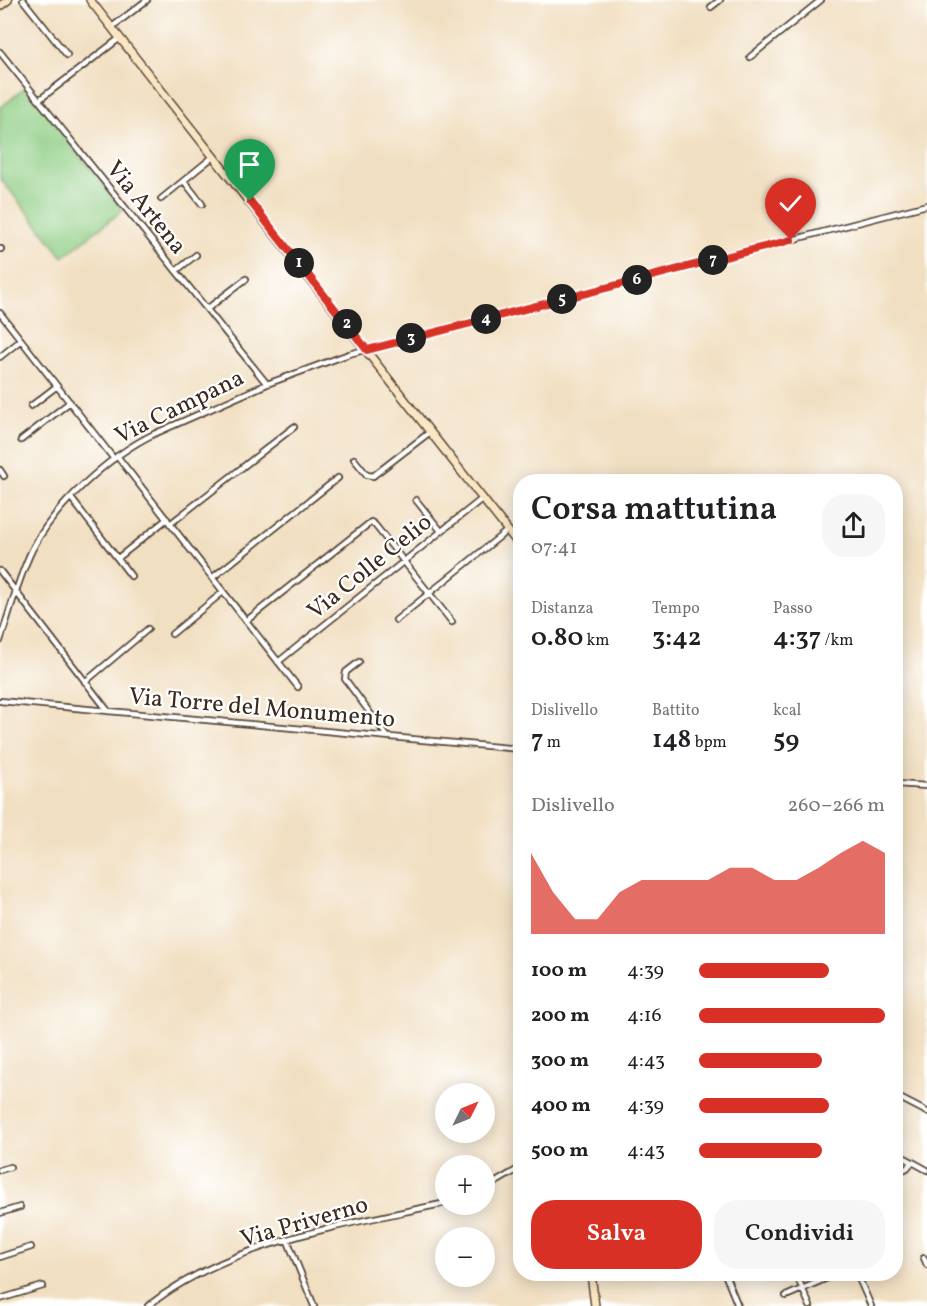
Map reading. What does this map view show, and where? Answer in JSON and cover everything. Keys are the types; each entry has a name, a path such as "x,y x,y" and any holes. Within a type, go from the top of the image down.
{"street":[{"path":"0,6 8,0"},
{"path":"23,0 67,55"},
{"path":"90,0 513,537"},
{"path":"112,27 147,0"},
{"path":"711,7 720,0"},
{"path":"750,57 821,0"},
{"path":"39,100 120,38"},
{"name":"Via Artena","path":"0,52 267,384"},
{"path":"160,199 214,156"},
{"path":"184,181 202,204"},
{"name":"Via Campana","path":"0,641 25,568 37,541 50,520 115,457 146,438 267,384 323,362 927,204"},
{"path":"176,271 196,255"},
{"path":"207,309 246,279"},
{"path":"0,313 298,687"},
{"path":"0,357 21,340"},
{"path":"32,406 57,386"},
{"path":"21,440 70,402"},
{"path":"118,558 294,428"},
{"path":"354,459 367,475 373,476 430,432"},
{"path":"0,470 4,476"},
{"path":"212,578 338,478"},
{"path":"71,498 131,576"},
{"name":"Via Colle Celio","path":"278,662 483,498"},
{"path":"416,500 441,531"},
{"path":"246,621 370,523 374,524 452,622"},
{"path":"396,620 508,530"},
{"path":"0,571 108,711"},
{"path":"172,634 223,592"},
{"path":"85,682 148,629"},
{"path":"360,662 346,672 345,679 387,736"},
{"name":"Via Torre del Monumento","path":"0,701 513,748"},
{"path":"903,784 927,786"},
{"path":"903,1100 927,1112"},
{"path":"903,1157 927,1170"},
{"path":"903,1170 912,1162"},
{"path":"0,1170 10,1167"},
{"path":"495,1183 513,1172"},
{"name":"Via Priverno","path":"148,1306 172,1288 196,1275 287,1239 435,1205"},
{"path":"0,1213 20,1207"},
{"path":"287,1239 314,1306"},
{"path":"0,1257 31,1247"},
{"path":"924,1258 927,1265"},
{"path":"592,1281 595,1306"},
{"path":"728,1281 738,1306"},
{"path":"799,1281 810,1306"},
{"path":"786,1296 821,1281"},
{"path":"860,1281 871,1306"},
{"path":"0,1299 43,1286"}],"green space":[{"path":"26,87 123,210 63,257 0,178 0,108"}],"route":[{"path":"250,201 367,350 791,240"}]}
